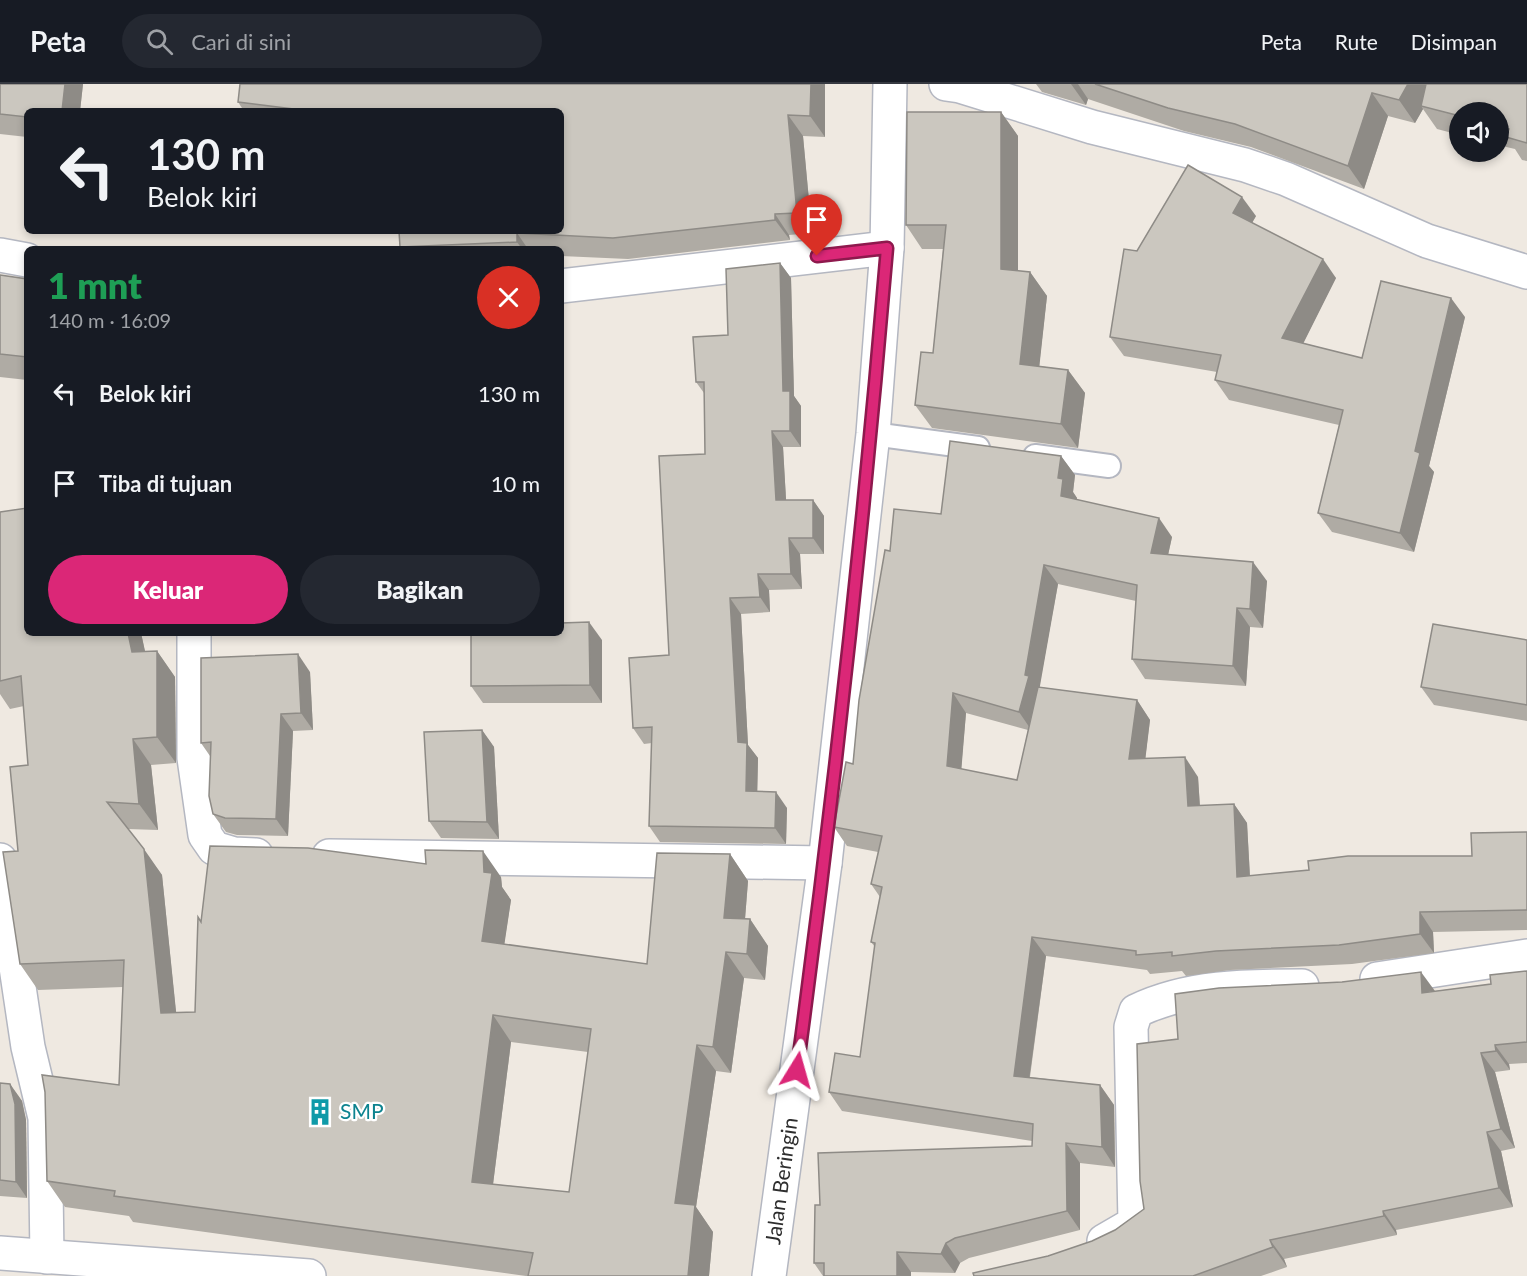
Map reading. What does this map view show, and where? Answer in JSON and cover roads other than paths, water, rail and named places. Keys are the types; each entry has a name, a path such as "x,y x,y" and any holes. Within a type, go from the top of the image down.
{"street":[{"name":"Jalan Beringin","path":"769,1276 825,863 873,434 887,248 890,84"},
{"path":"946,84 960,86 1092,127 1245,165 1286,179 1427,241 1527,272"},
{"path":"564,286 887,248"},
{"path":"0,255 24,259"},
{"path":"194,636 194,759 205,835 214,848 234,854 825,863"},
{"path":"0,860 28,1047 45,1118 46,1257"},
{"path":"1072,1251 1113,1237 1135,1223 1131,1027 1137,1011 1163,998 1240,986 1341,984 1527,956"},
{"path":"0,1253 46,1257 123,1269 309,1276"}],"lane":[{"path":"873,434 1108,466"}],"place":[{"name":"SMP","path":"320,1112"}]}
